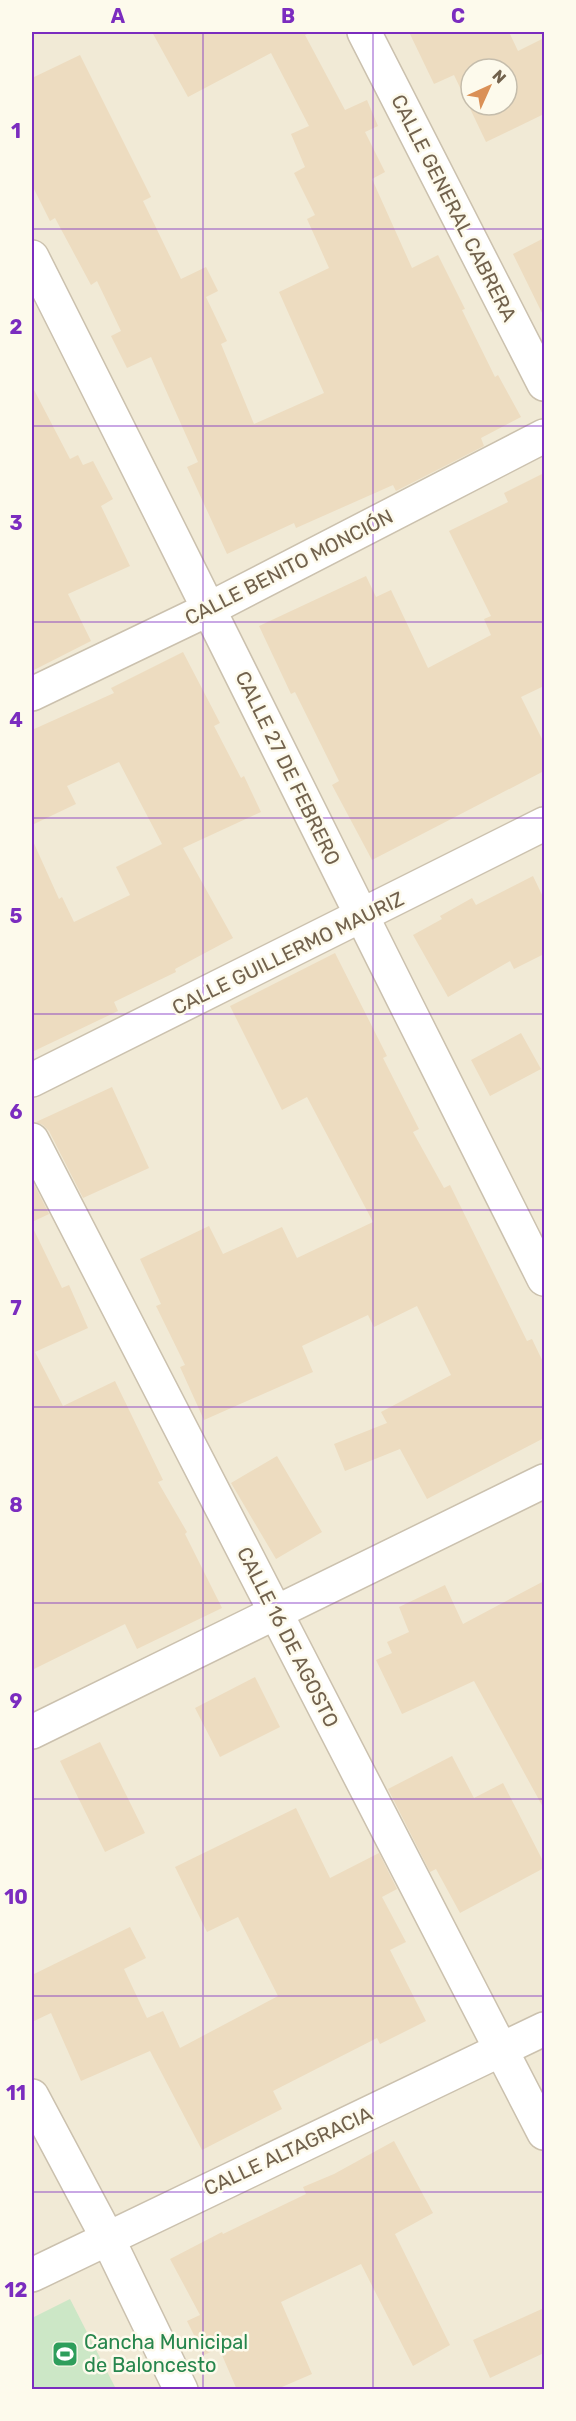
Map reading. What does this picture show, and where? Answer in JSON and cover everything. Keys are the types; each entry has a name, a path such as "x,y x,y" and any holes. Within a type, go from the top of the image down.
{"street":[{"name":"CALLE GENERAL CABRERA","path":"364,32 544,384"},
{"name":"CALLE 27 DE FEBRERO","path":"32,257 361,918 544,1279"},
{"name":"CALLE BENITO MONCIÓN","path":"32,694 209,609 544,436"},
{"name":"CALLE GUILLERMO MAURIZ","path":"32,1080 361,918 544,824"},
{"name":"CALLE 16 DE AGOSTO","path":"32,1140 544,2133"},
{"path":"32,1732 544,1481"},
{"name":"CALLE ALTAGRACIA","path":"32,2275 544,2029"},
{"path":"32,2096 107,2237 181,2390"}],"shaded area":[{"path":"32,32 544,32 544,2389 32,2389"}],"green space":[{"name":"Cancha Municipal de Baloncesto","path":"70,2299 116,2389 32,2389 32,2318"}],"building":[{"path":"152,32 311,32 305,35 345,110 367,100 378,126 365,132 385,172 372,179 412,268 438,255 495,377 498,375 521,417 481,438 484,446 396,491 393,485 296,528 294,523 227,554 187,467 198,462 151,357 127,368 111,336 121,331 97,281 91,285 55,218 50,221 32,185 32,78 80,55 151,197 143,201 181,279 206,267 218,291 206,297 227,341 221,344 254,424 324,393 279,292 329,268 307,219 315,215 294,173 305,167 291,134 309,126 271,53 188,97"},
{"path":"409,32 509,32 518,51 544,38 544,114 486,142 474,117 519,117 519,57 459,57 459,85 454,75 434,84"},
{"path":"544,238 544,317 513,254"},
{"path":"32,386 70,459 78,455 83,465 93,461 113,499 101,506 130,566 68,594 91,641 32,671"},
{"path":"544,473 544,686 521,697 544,743 544,771 372,860 332,785 339,781 295,692 291,694 259,626 366,576 376,597 391,590 428,668 491,635 484,619 491,616 449,531 508,502 504,493"},
{"path":"183,652 220,723 214,726 241,778 244,776 261,812 183,848 233,938 175,969 176,972 114,1002 118,1011 32,1052 32,839 59,899 62,897 74,922 130,895 116,867 162,844 119,762 67,786 76,804 32,825 32,730 114,693 111,688"},
{"path":"533,876 544,899 544,954 514,969 510,961 448,997 413,935 442,919 440,916 472,898 476,905"},
{"path":"335,953 387,1056 383,1058 419,1129 413,1132 444,1188 450,1185 527,1341 532,1339 544,1364 544,1438 427,1499 400,1449 345,1471 334,1444 387,1423 381,1412 451,1375 417,1306 374,1327 368,1315 302,1346 313,1372 204,1420 180,1367 185,1365 156,1306 161,1304 140,1259 209,1226 223,1254 282,1227 297,1258 373,1222 307,1097 282,1110 230,1006"},
{"path":"521,1033 541,1069 490,1096 471,1060"},
{"path":"112,1087 149,1168 83,1198 49,1131 36,1122"},
{"path":"32,1180 49,1214 32,1222"},
{"path":"32,1226 62,1288 69,1285 88,1328 35,1352 63,1406 115,1381 163,1480 158,1482 187,1532 185,1534 222,1608 137,1649 125,1624 32,1670"},
{"path":"277,1456 322,1532 276,1559 231,1483"},
{"path":"544,1581 544,1809 474,1681 402,1714 376,1660 392,1653 387,1642 409,1632 399,1607 445,1585 463,1624"},
{"path":"255,1677 280,1727 220,1757 195,1708"},
{"path":"100,1742 145,1833 105,1852 60,1761"},
{"path":"452,1756 474,1798 503,1783 544,1863 544,1868 460,1913 436,1869 430,1872 388,1789"},
{"path":"296,1808 330,1878 379,1853 397,1889 382,1897 406,1942 390,1950 426,2021 380,2044 377,2038 273,2091 282,2109 202,2150 150,2051 81,2081 51,2013 32,2022 32,1975 130,1927 146,1958 124,1969 147,2018 163,2011 180,2048 278,1996 238,1917 207,1932 175,1867"},
{"path":"394,2141 433,2213 395,2234 450,2345 413,2366 361,2264 281,2302 312,2374 275,2390 237,2390 219,2348 204,2355 187,2321 200,2315 170,2259 222,2232 223,2234 306,2194 303,2187 334,2174"},
{"path":"544,2308 544,2353 490,2378 473,2340"}],"place":[{"name":"Cancha Municipal de Baloncesto","path":"65,2354"}]}
